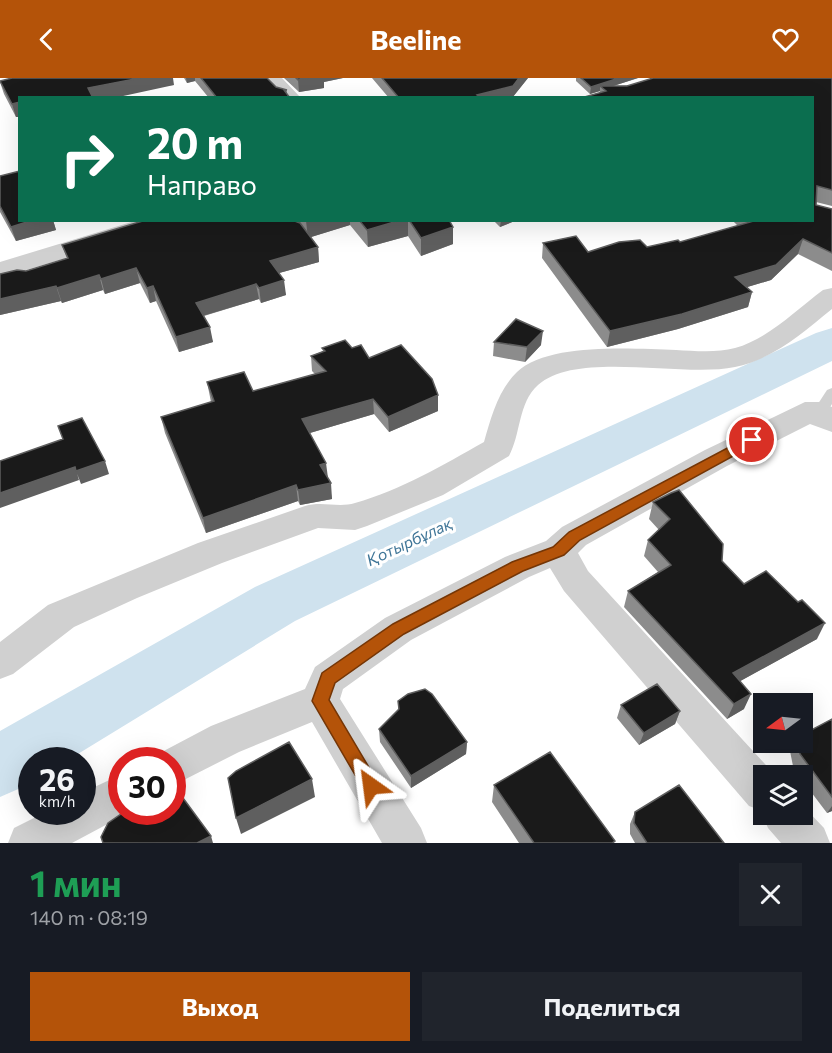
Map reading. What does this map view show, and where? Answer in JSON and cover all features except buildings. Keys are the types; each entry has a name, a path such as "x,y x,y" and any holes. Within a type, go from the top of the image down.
{"street":[{"path":"270,78 289,96"},
{"path":"0,270 159,222"},
{"path":"0,663 61,616 210,553 317,515 355,518 432,486 498,448 511,401 528,378 542,367 574,360 695,361 734,358 757,351 832,296"},
{"path":"186,760 225,739 320,701 328,679 398,629 517,567 558,551 574,536 716,458 805,413 828,409"},
{"path":"558,551 576,581 753,780"},
{"path":"320,701 406,843"},
{"path":"29,843 108,801"},
{"path":"792,825 808,843"}],"waterway":[{"name":"Қотырбұлақ","path":"0,766 275,604 832,343"}],"route":[{"path":"371,786 320,701 328,679 398,629 517,567 558,551 574,536 752,440"}]}
